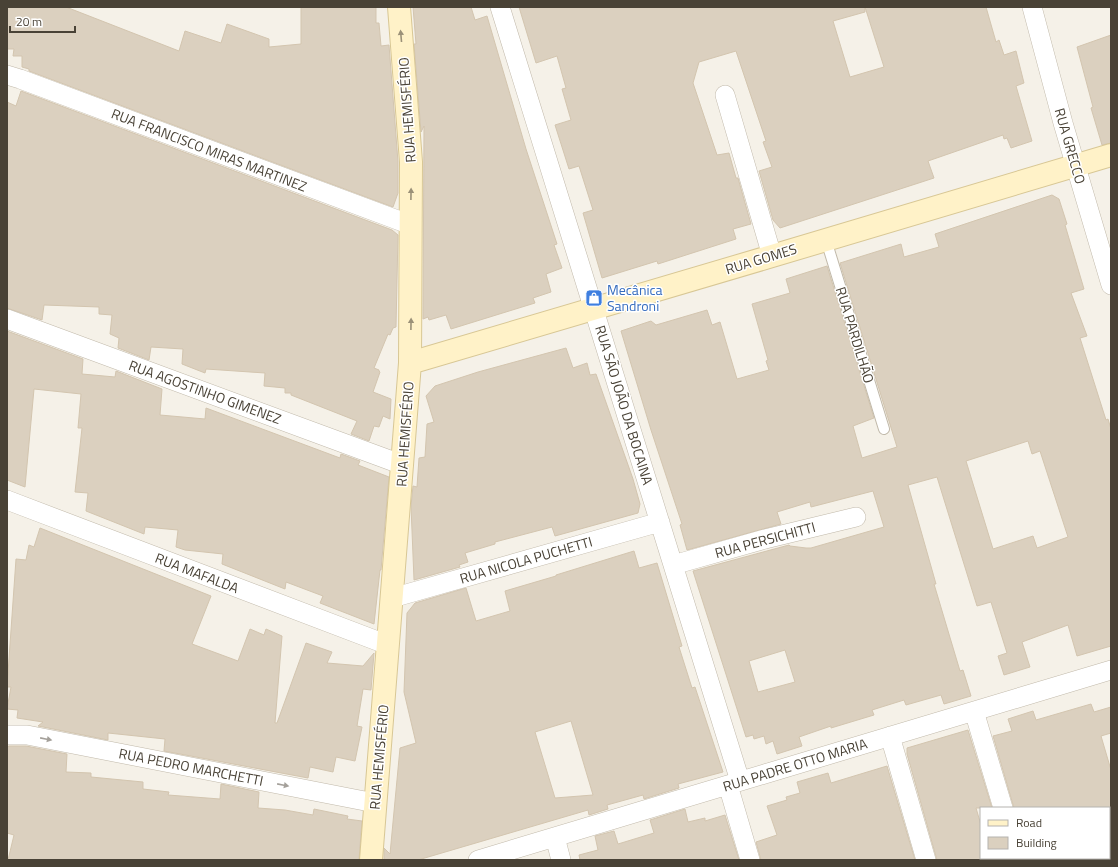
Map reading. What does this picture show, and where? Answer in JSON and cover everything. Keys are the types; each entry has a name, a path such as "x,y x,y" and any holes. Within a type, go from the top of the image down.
{"street":[{"name":"RUA HEMISFÉRIO","path":"371,860 410,363 411,162 399,7"},
{"name":"RUA SÃO JOÃO DA BOCAINA","path":"500,7 674,565 734,783 750,860"},
{"name":"RUA GRECCO","path":"1032,7 1061,115 1111,285"},
{"name":"RUA FRANCISCO MIRAS MARTINEZ","path":"7,75 27,81 411,225"},
{"path":"725,95 772,256"},
{"name":"RUA GOMES","path":"410,363 1111,155"},
{"name":"RUA AGOSTINHO GIMENEZ","path":"7,319 403,465"},
{"name":"RUA MAFALDA","path":"7,500 388,645"},
{"name":"RUA PERSICHITTI","path":"674,565 765,538 856,517"},
{"name":"RUA NICOLA PUCHETTI","path":"392,598 660,522"},
{"name":"RUA PADRE OTTO MARIA","path":"478,860 1111,670"},
{"path":"974,711 1003,807"},
{"name":"RUA PEDRO MARCHETTI","path":"7,735 27,736 375,803"},
{"path":"890,736 926,860"},
{"path":"555,837 561,860"}],"lane":[{"name":"RUA PARDILHÃO","path":"826,240 884,430"}],"building":[{"path":"7,7 66,7 179,51 185,31 221,43 227,24 269,39 269,47 301,44 301,7 376,7 376,23 379,23 381,46 389,45 398,162 398,193 393,207 29,71 29,69 22,67 22,56 13,56 14,49 7,49"},
{"path":"413,7 471,7 475,20 487,16 526,149 557,244 554,245 562,268 546,274 551,292 533,298 535,303 451,329 446,315 429,320 428,317 423,319 424,126 421,132 414,44 416,44"},
{"path":"519,7 865,7 986,7 996,42 999,40 1004,55 1016,51 1024,83 1016,86 1032,141 1011,148 1007,138 1004,139 1003,135 928,161 934,178 780,228 773,220 759,171 772,167 763,142 766,141 736,51 699,62 693,83 717,155 729,153 751,224 733,229 736,239 658,264 657,261 602,278 583,213 593,210 579,166 569,169 555,125 571,120 562,89 566,88 557,56 536,63","holes":["865,7 884,67 850,77 833,21 865,12"]},
{"path":"1111,35 1111,143 1102,145 1091,108 1093,107 1077,47"},
{"path":"21,91 392,230 398,235 396,327 393,328 390,335 388,334 374,368 380,372 373,392 391,399 390,419 383,416 379,427 374,426 369,441 351,434 357,421 291,395 291,393 285,393 285,388 264,386 265,373 206,369 205,373 182,364 183,349 151,347 149,360 118,348 119,338 110,334 112,315 99,314 99,307 44,305 42,320 7,308 7,102 16,106"},
{"path":"1052,195 1059,199 1084,289 1071,293 1087,336 1080,338 1106,420 1108,419 1111,429 1111,646 1077,656 1068,625 1022,642 1030,667 1004,675 998,656 1007,653 991,602 977,606 937,477 908,485 936,584 934,584 960,671 963,670 971,696 944,704 941,695 906,705 904,700 872,710 874,715 831,728 831,726 799,737 802,746 777,754 773,741 766,744 764,736 754,739 753,735 746,737 693,571 789,545 811,548 884,527 873,491 811,507 810,502 777,512 781,524 687,550 680,525 682,524 651,430 621,331 651,321 656,325 707,310 712,325 720,322 737,379 769,370 766,361 768,360 752,304 790,293 786,279 827,266 874,418 853,426 862,458 897,447 840,263 901,244 904,257 939,247 935,234","holes":["1028,441 1032,454 1040,451 1068,537 1037,548 1033,536 993,549 966,461","785,650 795,682 758,692 749,661"]},
{"path":"7,331 83,359 82,374 115,377 116,371 162,389 160,415 205,419 206,408 340,458 341,454 360,461 358,465 389,477 381,570 374,624 320,603 323,596 286,582 285,589 222,564 223,554 185,550 176,547 178,530 145,527 144,534 86,511 88,493 75,492 82,428 78,428 81,394 34,389 25,487 7,480"},
{"path":"566,348 573,368 587,363 590,375 596,374 633,479 640,504 638,513 555,536 552,527 495,542 495,544 465,553 468,562 459,565 460,567 414,580 411,506 413,486 417,487 419,458 425,457 427,424 434,422 426,396 435,386 478,372"},
{"path":"40,528 211,596 192,644 238,661 250,629 264,635 266,629 282,636 275,723 277,723 306,643 332,652 327,663 363,666 374,653 371,690 363,689 357,726 362,727 355,761 336,757 333,772 310,767 308,778 164,751 165,739 108,733 108,740 38,726 43,722 17,718 18,710 7,709 11,687 7,687 16,559 26,560 29,545 34,547"},
{"path":"634,551 639,568 657,563 682,646 679,647 692,688 695,687 723,772 678,784 679,788 644,799 643,795 607,805 608,809 589,815 588,810 418,860 384,860 384,848 390,854 400,748 416,743 404,692 407,613 415,603 466,588 476,621 510,611 505,591","holes":["571,721 593,795 555,798 535,732"]},
{"path":"1091,704 1094,712 1111,707 1111,733 1101,736 1111,770 1111,808 1014,807 993,736 1012,731 1008,719 1033,711 1036,720"},
{"path":"968,730 992,807 976,808 980,822 981,860 937,860 907,754 907,748"},
{"path":"26,746 67,754 66,772 91,773 91,777 143,782 143,789 169,792 168,795 220,799 221,784 259,792 258,808 285,810 313,815 314,809 348,816 347,819 362,821 359,860 8,860 14,835 7,833 7,747"},
{"path":"887,766 915,860 761,860 756,842 777,835 767,806 787,800 786,797 800,793 797,782 828,773 831,783"},
{"path":"685,809 688,822 705,818 705,821 725,815 739,860 580,860 579,855 598,850 595,836 614,831 618,844 654,833 650,820"}],"place":[{"name":"Mecânica Sandroni","path":"594,298"}]}
